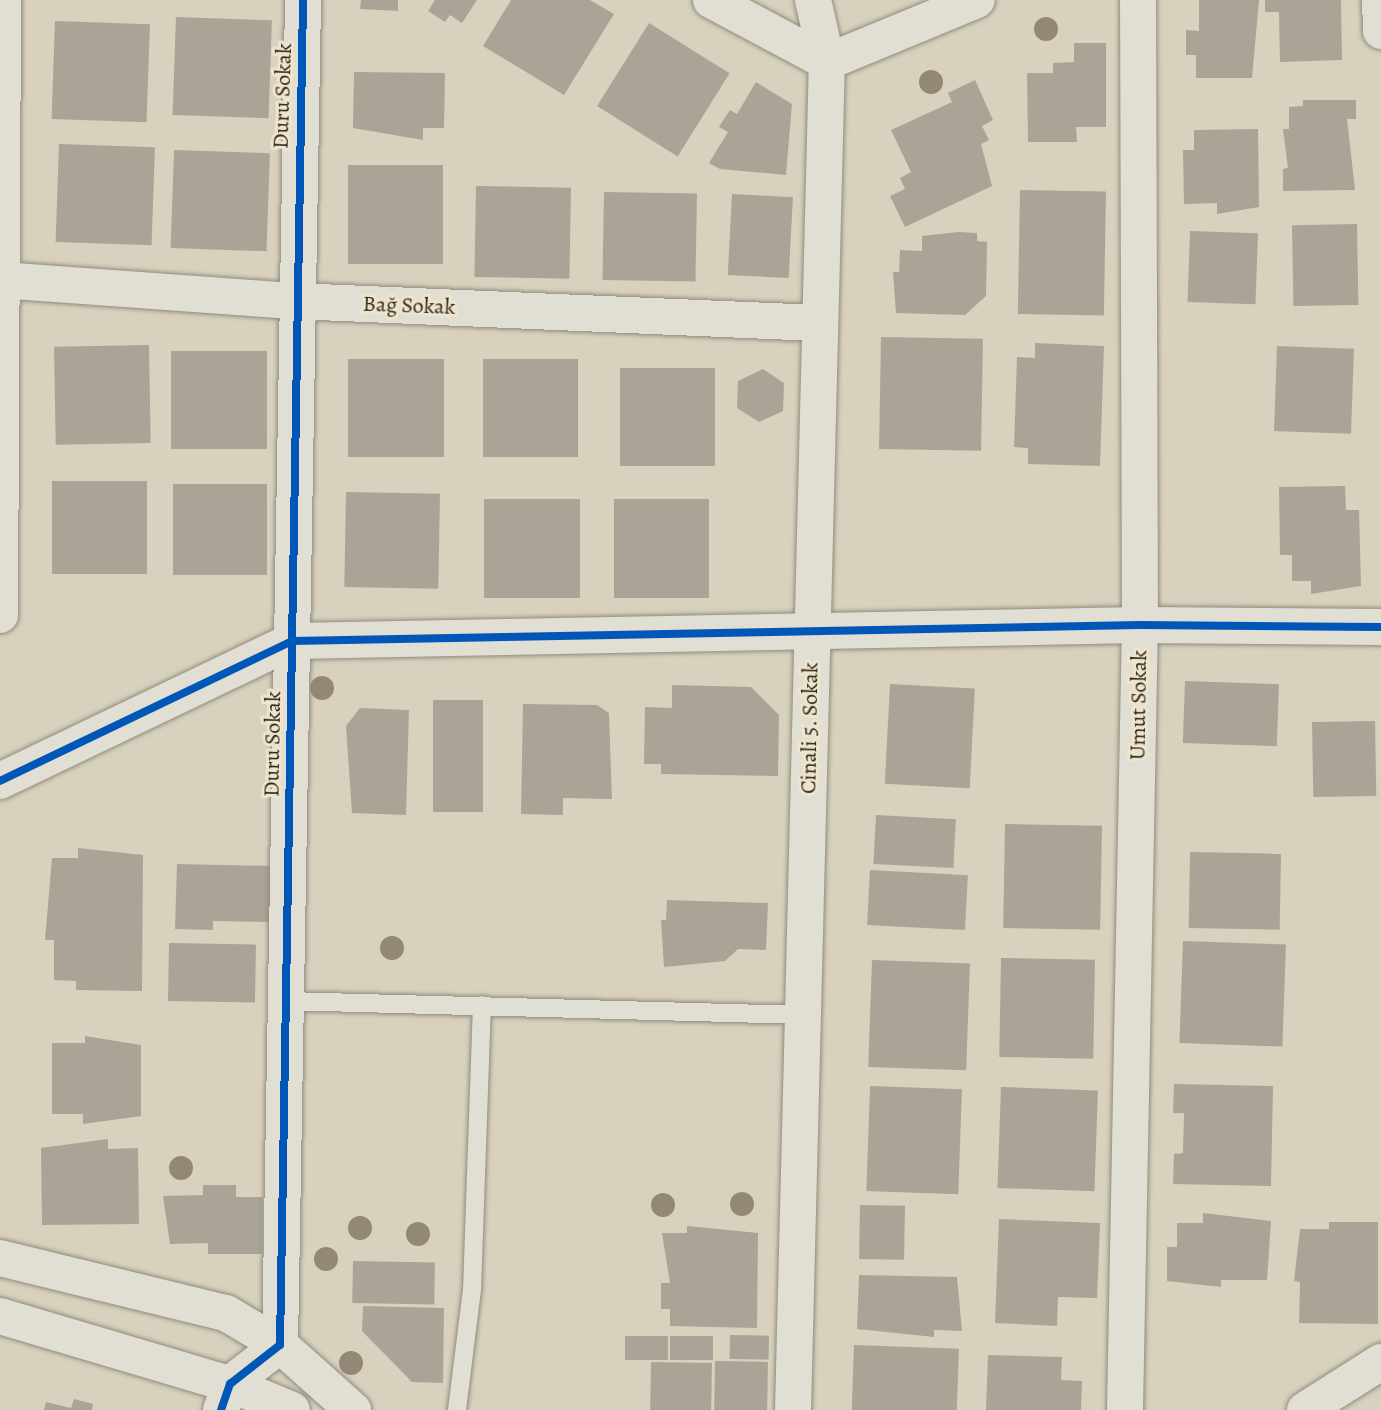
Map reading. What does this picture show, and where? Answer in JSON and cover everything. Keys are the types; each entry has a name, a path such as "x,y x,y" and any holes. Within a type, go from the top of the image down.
{"street":[{"path":"0,615 3,0"},
{"name":"Duru Sokak","path":"280,1345 295,301 303,0"},
{"path":"711,0 827,62 977,0"},
{"name":"Cinali 5. Sokak","path":"793,1410 818,323 827,62 813,0"},
{"name":"Umut Sokak","path":"1125,1410 1140,625 1138,0"},
{"path":"1380,0 1381,31"},
{"name":"Bağ Sokak","path":"0,280 295,301 818,323"},
{"path":"0,781 292,641 1140,625 1381,627"},
{"path":"0,1258 186,1300 226,1313 280,1345 353,1410"},
{"path":"0,1316 226,1397 292,1410"},
{"path":"226,1397 280,1345"},
{"path":"1305,1410 1381,1362"}],"lane":[{"path":"286,1001 803,1015"},
{"path":"457,1410 472,1290 482,1005"}],"building":[{"path":"361,0 398,0 398,11 360,9"},
{"path":"435,0 477,0 462,23 450,15 445,22 428,11"},
{"path":"511,0 590,0 614,14 564,95 483,46"},
{"path":"1199,0 1259,0 1252,78 1196,78 1196,55 1186,55 1186,30 1199,31"},
{"path":"1265,0 1341,0 1342,60 1280,62 1279,12 1265,12"},
{"path":"176,17 272,20 269,118 173,115"},
{"path":"55,21 150,24 147,122 52,119"},
{"path":"649,23 730,73 678,156 597,106"},
{"path":"1074,43 1106,43 1106,127 1076,127 1077,142 1028,142 1027,73 1053,73 1053,63 1074,62"},
{"path":"354,72 445,73 444,128 423,128 423,140 353,128"},
{"path":"975,80 993,120 982,126 989,140 981,144 992,186 905,227 890,196 905,189 900,178 911,172 891,130 952,102 948,93"},
{"path":"756,82 792,104 786,175 720,169 709,163 728,132 719,127 730,110 737,114"},
{"path":"1303,100 1356,100 1356,119 1347,119 1355,190 1283,191 1283,169 1288,168 1283,129 1289,129 1289,107 1303,106"},
{"path":"1258,129 1259,207 1217,214 1217,203 1184,204 1183,150 1194,150 1194,130"},
{"path":"59,144 155,147 152,245 56,242"},
{"path":"174,150 270,153 267,251 171,248"},
{"path":"348,165 443,165 443,264 348,264"},
{"path":"476,186 571,188 569,279 474,277"},
{"path":"1020,190 1106,192 1104,315 1018,314"},
{"path":"604,192 697,194 695,282 602,280"},
{"path":"732,194 793,197 789,278 728,275"},
{"path":"1357,224 1358,305 1293,306 1292,225"},
{"path":"1190,231 1258,233 1255,304 1188,302"},
{"path":"977,233 977,241 987,242 986,296 965,315 896,313 893,272 899,272 900,250 922,251 922,236"},
{"path":"881,337 983,339 981,451 879,449"},
{"path":"1035,343 1104,346 1100,466 1028,464 1028,448 1014,447 1017,357 1035,358"},
{"path":"149,345 151,443 56,445 54,347"},
{"path":"1277,346 1354,349 1351,434 1274,431"},
{"path":"171,351 267,351 267,449 171,449"},
{"path":"348,359 444,359 444,457 348,457"},
{"path":"483,359 578,359 578,457 483,457"},
{"path":"620,368 715,368 715,466 620,466"},
{"path":"763,369 784,383 783,411 759,422 737,408 738,381"},
{"path":"52,481 147,481 147,574 52,574"},
{"path":"173,484 267,484 267,575 173,575"},
{"path":"1345,486 1346,510 1359,510 1361,586 1311,594 1311,581 1292,581 1292,555 1280,555 1279,487"},
{"path":"346,492 440,494 438,589 344,587"},
{"path":"484,499 580,499 580,598 484,598"},
{"path":"614,499 709,499 709,598 614,598"},
{"path":"1185,681 1279,684 1277,746 1183,743"},
{"path":"890,684 975,688 970,788 885,784"},
{"path":"672,685 751,687 779,715 778,776 661,774 661,764 644,764 645,707 672,708"},
{"path":"433,700 483,700 483,812 433,812"},
{"path":"523,704 597,705 609,713 612,799 563,798 563,815 521,814"},
{"path":"360,708 409,710 406,815 352,813 346,726"},
{"path":"1375,721 1376,796 1313,797 1312,722"},
{"path":"876,815 956,819 953,868 873,864"},
{"path":"1005,824 1102,826 1100,930 1003,928"},
{"path":"78,848 143,855 142,991 76,990 76,981 54,980 54,940 45,940 52,858 78,858"},
{"path":"1190,852 1281,854 1280,930 1189,928"},
{"path":"177,864 272,866 271,922 213,921 213,930 175,929"},
{"path":"870,870 968,875 965,930 867,925"},
{"path":"667,900 768,903 766,950 738,949 725,961 664,967 661,920 666,920"},
{"path":"1183,941 1286,945 1282,1047 1179,1043"},
{"path":"169,943 256,945 255,1003 168,1001"},
{"path":"1001,958 1095,960 1093,1059 999,1057"},
{"path":"872,960 970,963 966,1070 868,1067"},
{"path":"85,1036 141,1045 141,1116 83,1124 83,1114 52,1114 52,1043 85,1043"},
{"path":"1174,1084 1273,1086 1271,1186 1173,1184 1174,1154 1183,1153 1184,1113 1173,1113"},
{"path":"870,1086 962,1089 958,1194 866,1191"},
{"path":"1001,1087 1098,1090 1094,1191 997,1188"},
{"path":"108,1139 108,1149 138,1148 139,1224 42,1225 41,1148"},
{"path":"203,1185 236,1185 236,1197 262,1197 262,1254 208,1254 208,1243 170,1244 163,1196 203,1195"},
{"path":"860,1205 905,1206 904,1260 859,1259"},
{"path":"1203,1213 1271,1221 1267,1280 1221,1280 1221,1287 1167,1281 1167,1247 1177,1247 1177,1223 1203,1223"},
{"path":"999,1219 1100,1223 1097,1298 1058,1297 1057,1326 995,1323"},
{"path":"1329,1222 1378,1222 1378,1324 1299,1323 1300,1282 1294,1281 1300,1229 1329,1229"},
{"path":"687,1226 758,1233 757,1328 670,1326 670,1309 661,1309 661,1283 670,1283 662,1233 687,1233"},
{"path":"353,1261 435,1262 434,1304 352,1303"},
{"path":"859,1275 957,1277 962,1331 934,1330 934,1337 857,1329"},
{"path":"363,1306 444,1308 443,1383 412,1382 362,1331"},
{"path":"730,1335 769,1336 769,1360 730,1359"},
{"path":"625,1336 668,1336 668,1360 625,1360"},
{"path":"670,1336 713,1336 713,1360 670,1360"},
{"path":"854,1345 959,1349 957,1410 852,1410"},
{"path":"988,1355 1062,1357 1061,1380 1082,1381 1081,1410 986,1410"},
{"path":"715,1361 768,1362 767,1410 714,1410"},
{"path":"651,1362 712,1363 711,1410 650,1410"},
{"path":"74,1399 93,1404 92,1410 44,1410 46,1402 71,1408"}],"cycle path":[{"path":"221,1410 230,1384 280,1345 303,0"},
{"path":"0,781 292,641 1140,625 1381,627"}]}
